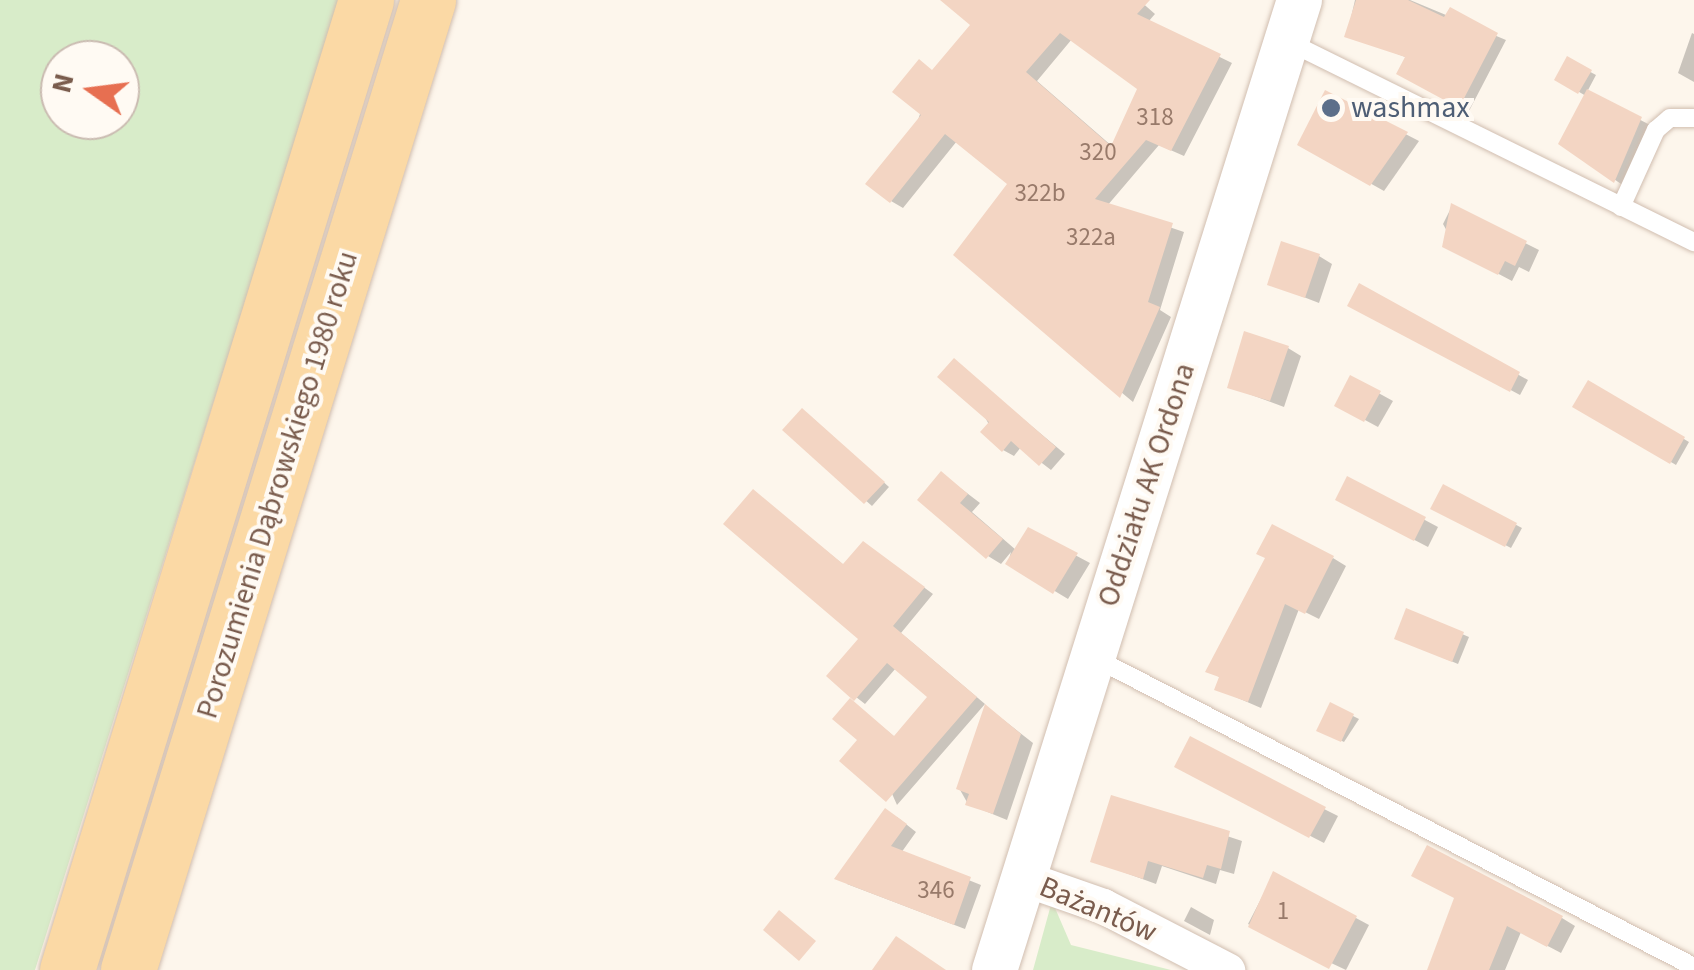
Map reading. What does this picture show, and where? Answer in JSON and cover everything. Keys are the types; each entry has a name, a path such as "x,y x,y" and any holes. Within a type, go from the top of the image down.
{"main road":[{"name":"Porozumienia Dąbrowskiego 1980 roku","path":"67,970 366,0"},
{"name":"Porozumienia Dąbrowskiego 1980 roku","path":"128,970 428,0"}],"street":[{"name":"Oddziału AK Ordona","path":"994,970 1293,20"},
{"name":"Bażantów","path":"1023,878 1103,906 1227,970"}],"lane":[{"path":"1293,20 1621,207 1694,242"},
{"path":"1621,207 1656,130 1670,118 1694,118"},
{"path":"1092,656 1694,967"}],"green space":[{"path":"0,0 340,0 35,970 0,970"},
{"path":"1052,901 1071,945 1171,970 1033,970"}],"building":[{"path":"940,0 1150,0 1137,14 1221,54 1171,151 1146,140 1095,199 1173,223 1148,302 1160,307 1120,398 953,255 1007,184 945,134 890,203 865,184 921,115 892,92 919,59 932,70 970,25","holes":["1060,33 1137,89 1111,146 1026,72"]},
{"path":"1356,0 1408,0 1444,17 1450,7 1498,33 1459,108 1396,74 1405,57 1344,37"},
{"path":"1567,56 1592,70 1578,94 1554,80"},
{"path":"1587,89 1642,117 1614,183 1558,144"},
{"path":"1325,90 1408,132 1370,186 1297,145"},
{"path":"1451,203 1527,241 1515,266 1505,261 1498,275 1442,247"},
{"path":"1281,241 1320,254 1305,298 1267,285"},
{"path":"1359,283 1520,372 1510,392 1347,306"},
{"path":"1244,331 1289,346 1270,401 1227,388"},
{"path":"954,358 1056,447 1039,466 1011,441 1002,452 980,432 989,422 937,377"},
{"path":"1350,375 1381,391 1364,422 1334,406"},
{"path":"1588,380 1685,437 1670,464 1572,407"},
{"path":"802,408 885,482 864,504 782,430"},
{"path":"941,471 968,494 960,503 1003,539 986,559 917,500"},
{"path":"1347,476 1426,517 1414,541 1335,500"},
{"path":"1443,484 1517,523 1505,547 1430,509"},
{"path":"753,489 843,564 863,541 925,587 893,626 977,697 886,802 839,761 857,740 832,719 850,698 894,736 927,697 887,663 854,701 826,676 858,639 723,524"},
{"path":"1272,524 1334,556 1305,614 1285,604 1248,702 1214,690 1219,677 1205,672 1265,558 1256,554"},
{"path":"1028,527 1078,553 1053,594 1005,564"},
{"path":"1406,608 1464,632 1452,662 1394,639"},
{"path":"1330,702 1354,714 1341,742 1316,731"},
{"path":"985,704 1021,734 993,814 965,805 969,794 956,789"},
{"path":"1190,736 1326,807 1309,838 1174,767"},
{"path":"1111,795 1230,831 1221,869 1207,865 1203,878 1148,861 1143,879 1090,862"},
{"path":"885,808 907,824 891,846 971,877 954,925 834,879"},
{"path":"1427,845 1563,916 1547,947 1507,926 1489,970 1427,970 1454,898 1411,876"},
{"path":"1273,871 1357,916 1329,969 1248,927"},
{"path":"779,910 816,941 799,961 763,930"},
{"path":"896,936 946,970 872,970"}],"place":[{"name":"washmax","path":"1331,108"}]}
